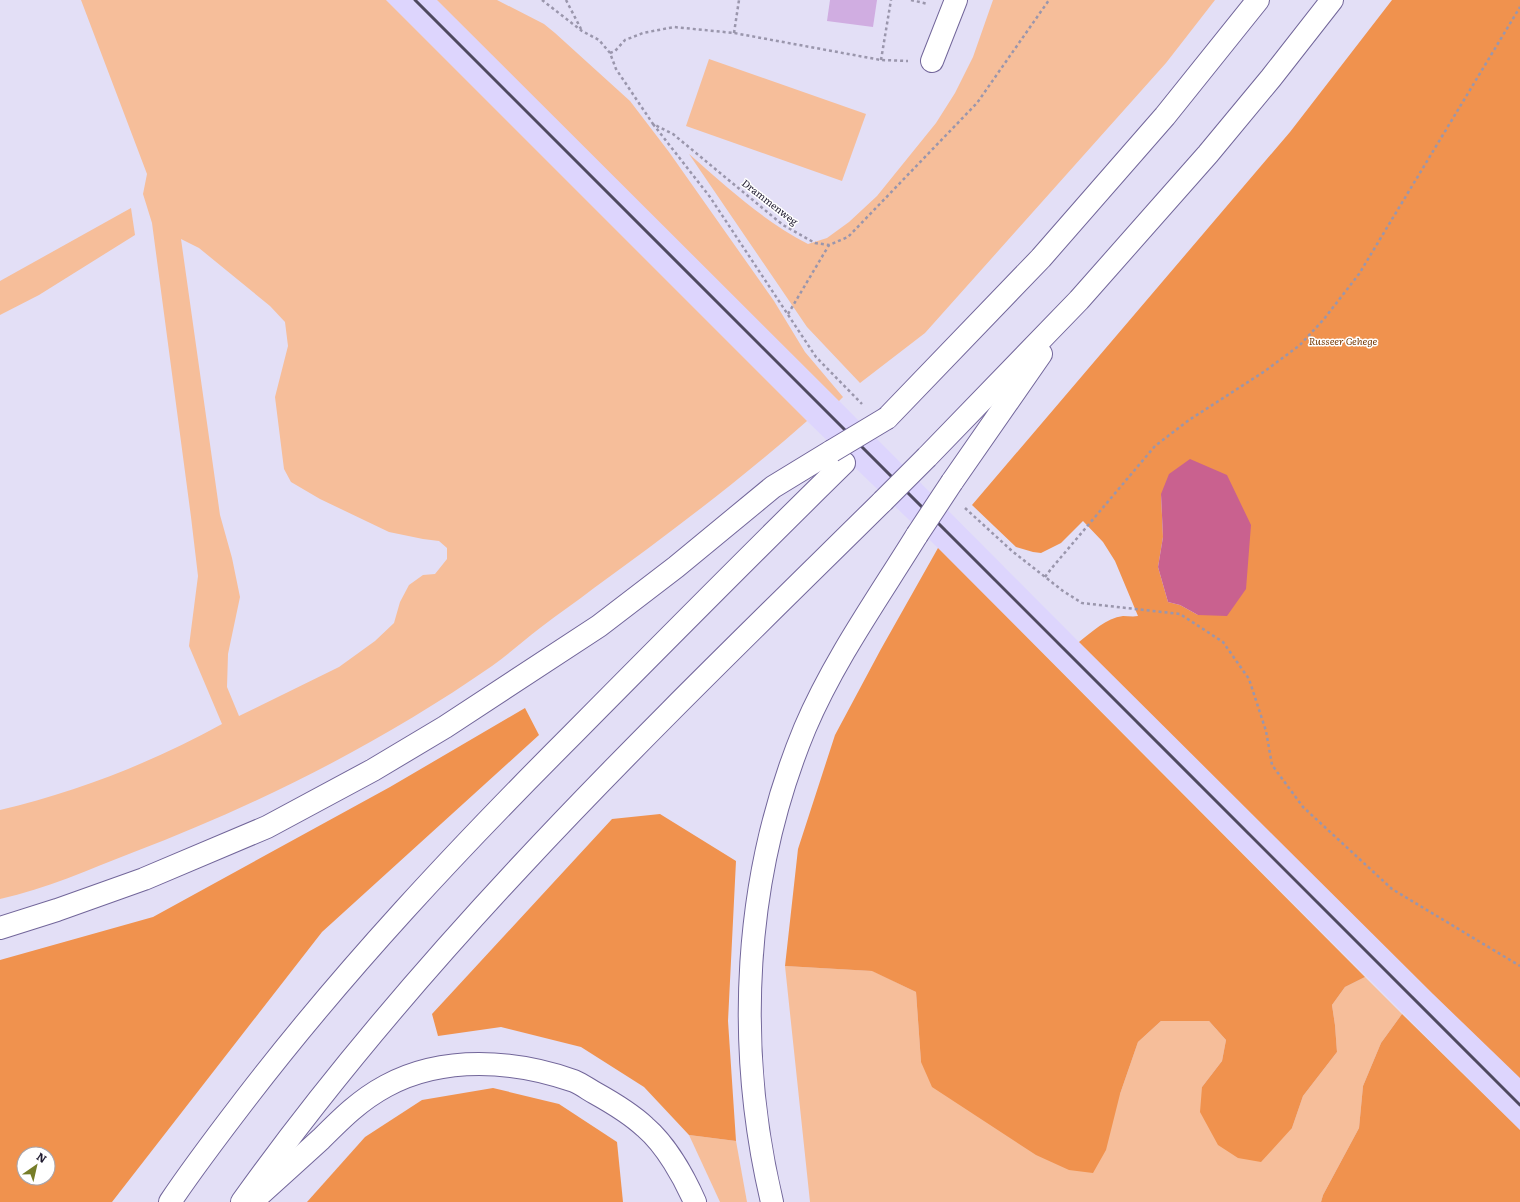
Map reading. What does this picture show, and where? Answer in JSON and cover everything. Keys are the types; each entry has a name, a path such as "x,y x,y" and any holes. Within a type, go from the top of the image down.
{"main road":[{"path":"932,61 956,0"},
{"path":"170,1202 188,1174 280,1055 370,947 484,824 767,538 838,457 887,418 1041,258 1165,116 1258,0"},
{"path":"242,1202 279,1151 415,982 525,861 645,738 927,457 1079,300 1213,148 1272,78 1332,0"},
{"path":"772,1202 758,1131 751,1067 749,1013 756,909 776,814 791,766 805,728 831,673 917,534 1079,300"},
{"path":"0,928 57,910 144,879 267,827 373,770 445,727 599,626 676,568 773,487 838,457"},
{"path":"253,1202 362,1100 387,1085 420,1071 459,1064 496,1065 536,1070 576,1082 620,1108 646,1128 666,1150 695,1202"}],"path":[{"name":"Drammenweg","path":"542,0 582,31 599,40 610,53 616,69 653,124 673,134 783,225 815,243 829,245"},
{"path":"566,0 582,31"},
{"path":"734,32 739,0"},
{"path":"880,60 890,0"},
{"path":"788,314 829,245 848,237 977,103 1048,0"},
{"path":"1045,578 1155,446 1189,420 1265,371 1300,345 1324,319 1359,274 1520,7"},
{"path":"610,53 615,51 625,40 643,33 674,27 734,32 880,60 932,61"},
{"path":"653,124 710,197 816,357 866,407"},
{"path":"964,507 1012,551 1045,578 1082,603 1180,614 1223,642 1249,679 1266,731 1272,765 1303,807 1392,889 1520,966"}],"shaded area":[{"path":"81,0 386,0 807,421 755,465 649,548 498,661 407,721 319,770 227,814 68,878 34,890 0,899 0,810 29,803 86,785 169,751 222,724 189,646 198,576 152,223 143,194 147,174","holes":["181,239 199,248 270,306 285,322 288,346 275,397 284,469 291,482 320,499 389,532 439,541 447,548 447,559 435,574 423,575 409,585 400,602 394,623 375,641 339,667 239,716 227,687 228,654 240,597 232,558 220,515"]},
{"path":"386,0 437,0 618,179 1079,642 1433,994 1520,1078 1520,1130 938,548 807,421"},
{"path":"437,0 497,0 544,24 630,101 669,152 774,301 805,352 843,397 839,401"},
{"path":"993,0 1215,0 1166,63 925,333 860,383 807,327 689,154 746,203 792,235 808,244 827,238 849,222 877,196 936,123 955,93 973,57"},
{"path":"709,59 866,114 842,181 686,126"},
{"path":"131,208 135,235 39,295 0,315 0,281"},
{"path":"1190,459 1227,475 1251,525 1246,589 1227,616 1198,615 1180,605 1168,602 1158,567 1163,537 1161,494 1169,474"},
{"path":"785,966 873,971 916,992 921,1062 1120,1094 1138,1042 1161,1021 1209,1021 1226,1040 1222,1061 1202,1087 1292,1128 1303,1096 1337,1052 1332,1005 1345,987 1365,977 1402,1014 1381,1043 1363,1086 1359,1128 1323,1195 1321,1202 810,1202"},
{"path":"689,1135 736,1141 747,1202 720,1202"}],"green space":[{"name":"Russeer Gehege","path":"1392,0 1520,0 1520,1078 1433,994 1079,642 1100,626 1117,617 1138,616 1115,561 1103,542 1083,521 1061,543 1041,553 1033,552 1016,547 972,505 1290,132","holes":["1161,494 1198,615 1180,605 1168,602 1158,567 1163,537"]},
{"path":"938,548 1365,977 1345,987 1332,1005 1337,1052 1303,1096 1292,1128 1261,1162 1238,1158 1218,1145 1200,1112 1202,1087 1222,1061 1226,1040 1209,1021 1161,1021 1138,1042 1120,1094 1106,1150 1093,1173 1069,1170 1036,1155 932,1087 921,1062 916,992 872,971 785,966 798,849 835,735"},
{"path":"525,708 539,735 322,932 112,1202 0,1202 0,960 153,917 390,787"},
{"path":"660,814 736,861 728,1021 736,1141 689,1135 644,1087 581,1047 501,1027 438,1036 432,1014 612,819"},
{"path":"1402,1014 1520,1130 1520,1202 1321,1202 1323,1195 1359,1128 1363,1086 1381,1043"},
{"path":"493,1088 559,1104 617,1142 623,1202 307,1202 365,1137 422,1100"}],"building":[{"path":"830,0 877,0 873,27 827,21"}],"railway":[{"path":"415,0 1520,1105"}]}
